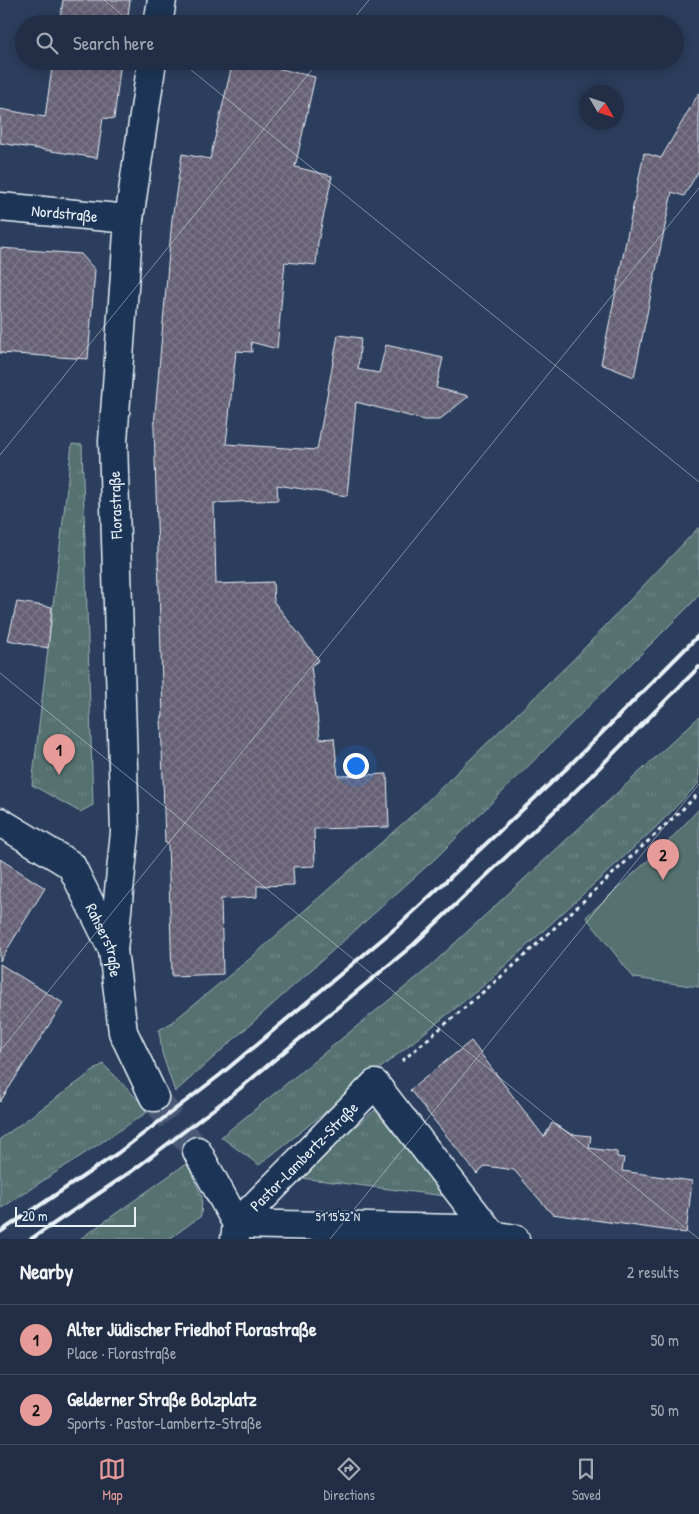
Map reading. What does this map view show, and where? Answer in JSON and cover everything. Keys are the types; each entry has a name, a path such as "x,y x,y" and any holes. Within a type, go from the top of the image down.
{"street":[{"path":"160,15 162,0"},
{"name":"Florastraße","path":"113,950 125,832 113,441 128,219 151,70"},
{"name":"Nordstraße","path":"0,207 128,219"},
{"name":"Rahserstraße","path":"0,822 71,865 113,950 123,1032 154,1097"},
{"name":"Pastor-Lambertz-Straße","path":"236,1232 375,1084 504,1237"},
{"path":"197,1151 236,1232"},
{"name":"Pastor-Lambertz-Straße","path":"236,1232 458,1229 504,1237"}],"path":[{"path":"375,1084 510,969 699,793"}],"green space":[{"path":"72,444 82,445 93,805 80,812 32,785"},
{"path":"699,527 699,595 690,605 438,856 175,1092 162,1053 159,1030 171,1023 252,957 418,810 574,659"},
{"path":"699,717 699,783 654,829 483,986 259,1165 221,1137 426,970"},
{"path":"699,809 699,987 634,978 586,917 668,842"},
{"path":"103,1064 149,1111 0,1209 0,1139"},
{"path":"375,1110 445,1196 301,1178 300,1172"},
{"path":"187,1163 202,1197 201,1216 169,1239 80,1239"}],"building":[{"path":"63,0 130,0 128,15 60,15"},
{"path":"52,70 120,70 114,119 103,118 97,158 0,143 0,109 45,117"},
{"path":"231,70 285,70 315,77 295,167 332,176 318,242 316,265 285,262 277,349 251,342 252,352 236,351 226,444 317,450 338,335 361,338 358,369 362,370 379,373 386,345 443,358 436,388 469,396 439,420 424,420 356,402 347,496 277,485 278,500 214,503 216,584 273,582 274,602 319,660 311,666 320,739 334,738 338,776 387,774 389,827 314,829 315,866 293,867 294,885 257,886 257,897 221,899 223,974 172,976 168,843 165,843 154,426 172,219 182,154 210,159"},
{"path":"699,93 699,170 684,196 672,192 634,377 601,364 644,153 661,158"},
{"path":"0,248 81,254 95,270 88,359 0,353"},
{"path":"17,602 52,607 48,648 8,640"},
{"path":"0,859 45,888 0,961"},
{"path":"0,964 63,1003 0,1102"},
{"path":"471,1041 544,1137 552,1123 571,1134 591,1136 589,1148 617,1152 617,1157 624,1158 622,1171 692,1181 686,1233 552,1214 514,1170 486,1166 477,1174 410,1090"}],"tunnel":[{"path":"154,1097 197,1151"}],"railway":[{"path":"0,1232 118,1153 220,1075 398,926 566,769 699,635"},
{"path":"31,1239 132,1171 232,1095 413,945 585,782 699,667"}],"place":[{"name":"Alter Jüdischer Friedhof Florastraße","path":"59,775"},
{"name":"Gelderner Straße Bolzplatz","path":"663,880"}]}
